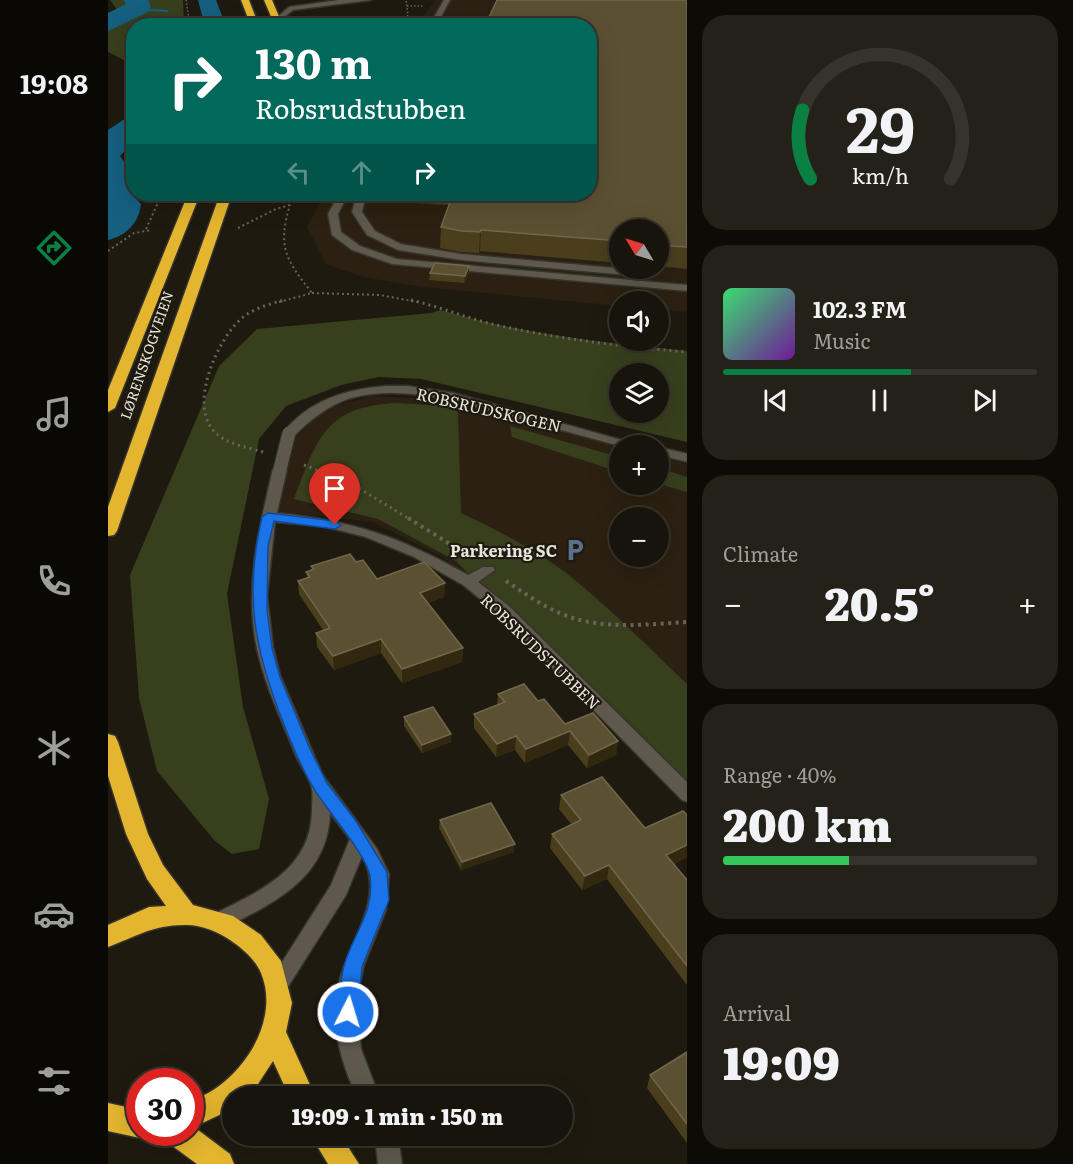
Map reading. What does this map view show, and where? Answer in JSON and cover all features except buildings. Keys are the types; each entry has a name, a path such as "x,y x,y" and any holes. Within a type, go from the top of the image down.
{"highway":[{"path":"245,0 252,18"},
{"path":"268,0 276,18"},
{"name":"LØRENSKOGVEIEN","path":"108,408 191,201"},
{"name":"LØRENSKOGVEIEN","path":"108,531 224,201"},
{"path":"108,742 136,834 156,872 184,913"},
{"path":"108,936 124,926 154,916 184,913 221,920 241,931 258,946 270,964 277,986 278,1009 274,1033 259,1065 234,1092 204,1110"},
{"path":"274,1033 298,1086"},
{"path":"108,1117 126,1121"},
{"path":"196,1146 220,1164"},
{"path":"332,1146 345,1164"}],"street":[{"path":"281,18 290,4 368,0"},
{"path":"437,18 447,0"},
{"path":"340,201 333,214 336,233 356,248 396,262 687,288"},
{"path":"359,201 357,212 370,233 398,247 461,257 687,278"},
{"name":"ROBSRUDSKOGEN","path":"364,1086 348,1044 348,996 353,967 380,900 378,872 359,839 321,787 302,749 273,677 265,648 260,610 259,579 262,546 289,434 302,419 322,405 359,391 400,390 453,397 609,439"},
{"path":"669,454 687,458"},
{"name":"ROBSRUDSTUBBEN","path":"268,517 322,522 370,534 419,554 468,582 504,610 687,795"},
{"path":"468,582 488,570"},
{"name":"ROBSRUDSKOGEN","path":"221,920 257,902 285,883 303,866 318,839 321,787"},
{"path":"277,986 339,889 359,839"},
{"path":"388,1146 390,1164"}],"path":[{"path":"186,0 188,18"},
{"path":"406,0 408,13 406,18"},
{"path":"146,229 159,201"},
{"path":"291,201 282,236 284,253 312,293"},
{"path":"231,229 246,226 275,208 290,205"},
{"path":"108,251 123,239 146,229 152,230"},
{"path":"272,455 237,444 212,430 204,418 204,392 225,337 242,318 269,306 312,293 385,295 422,303 475,320 534,333 601,344 687,352"},
{"path":"294,462 329,473 352,484 424,527 541,603 577,620 642,623 687,622"}],"shaded area":[{"path":"435,0 687,0 687,312 669,310 669,291 609,291 609,305 422,287 363,277 326,264 307,227 321,201 597,201 597,18 423,18"},
{"path":"372,396 455,400 609,443 609,495 669,495 669,459 687,464 687,802 580,688 444,558 373,522 273,511 296,437 327,408"}],"green space":[{"path":"110,0 183,0 184,18 126,18 126,60 108,52 108,16 119,12"},
{"path":"441,310 533,332 609,343 609,351 669,351 669,349 687,351 687,442 669,438 669,435 657,435 421,379 379,377 341,385 286,406 259,439 227,594 243,707 269,799 259,849 232,854 214,840 157,771 139,698 130,575 219,366 257,329 431,313"},
{"path":"397,403 447,406 458,412 461,513 514,540 565,572 612,612 687,684 687,798 456,561 378,519 294,499 317,443 338,419 353,411"},
{"path":"510,426 609,454 609,469 512,437"},
{"path":"669,471 687,477 687,492 669,487"}],"water":[{"path":"198,0 216,0 223,18 203,18"}],"waterway":[{"path":"108,23 139,7 136,0"},
{"path":"135,9 167,11"},
{"path":"108,150 126,132"},
{"path":"108,162 111,194 123,204 119,218 108,229"}],"place":[{"name":"Parkering SC","path":"575,550"}],"route":[{"path":"335,525 268,517 259,579 265,648 273,677 302,749 321,787 350,825 378,872 380,900 353,967 348,1012"}]}
